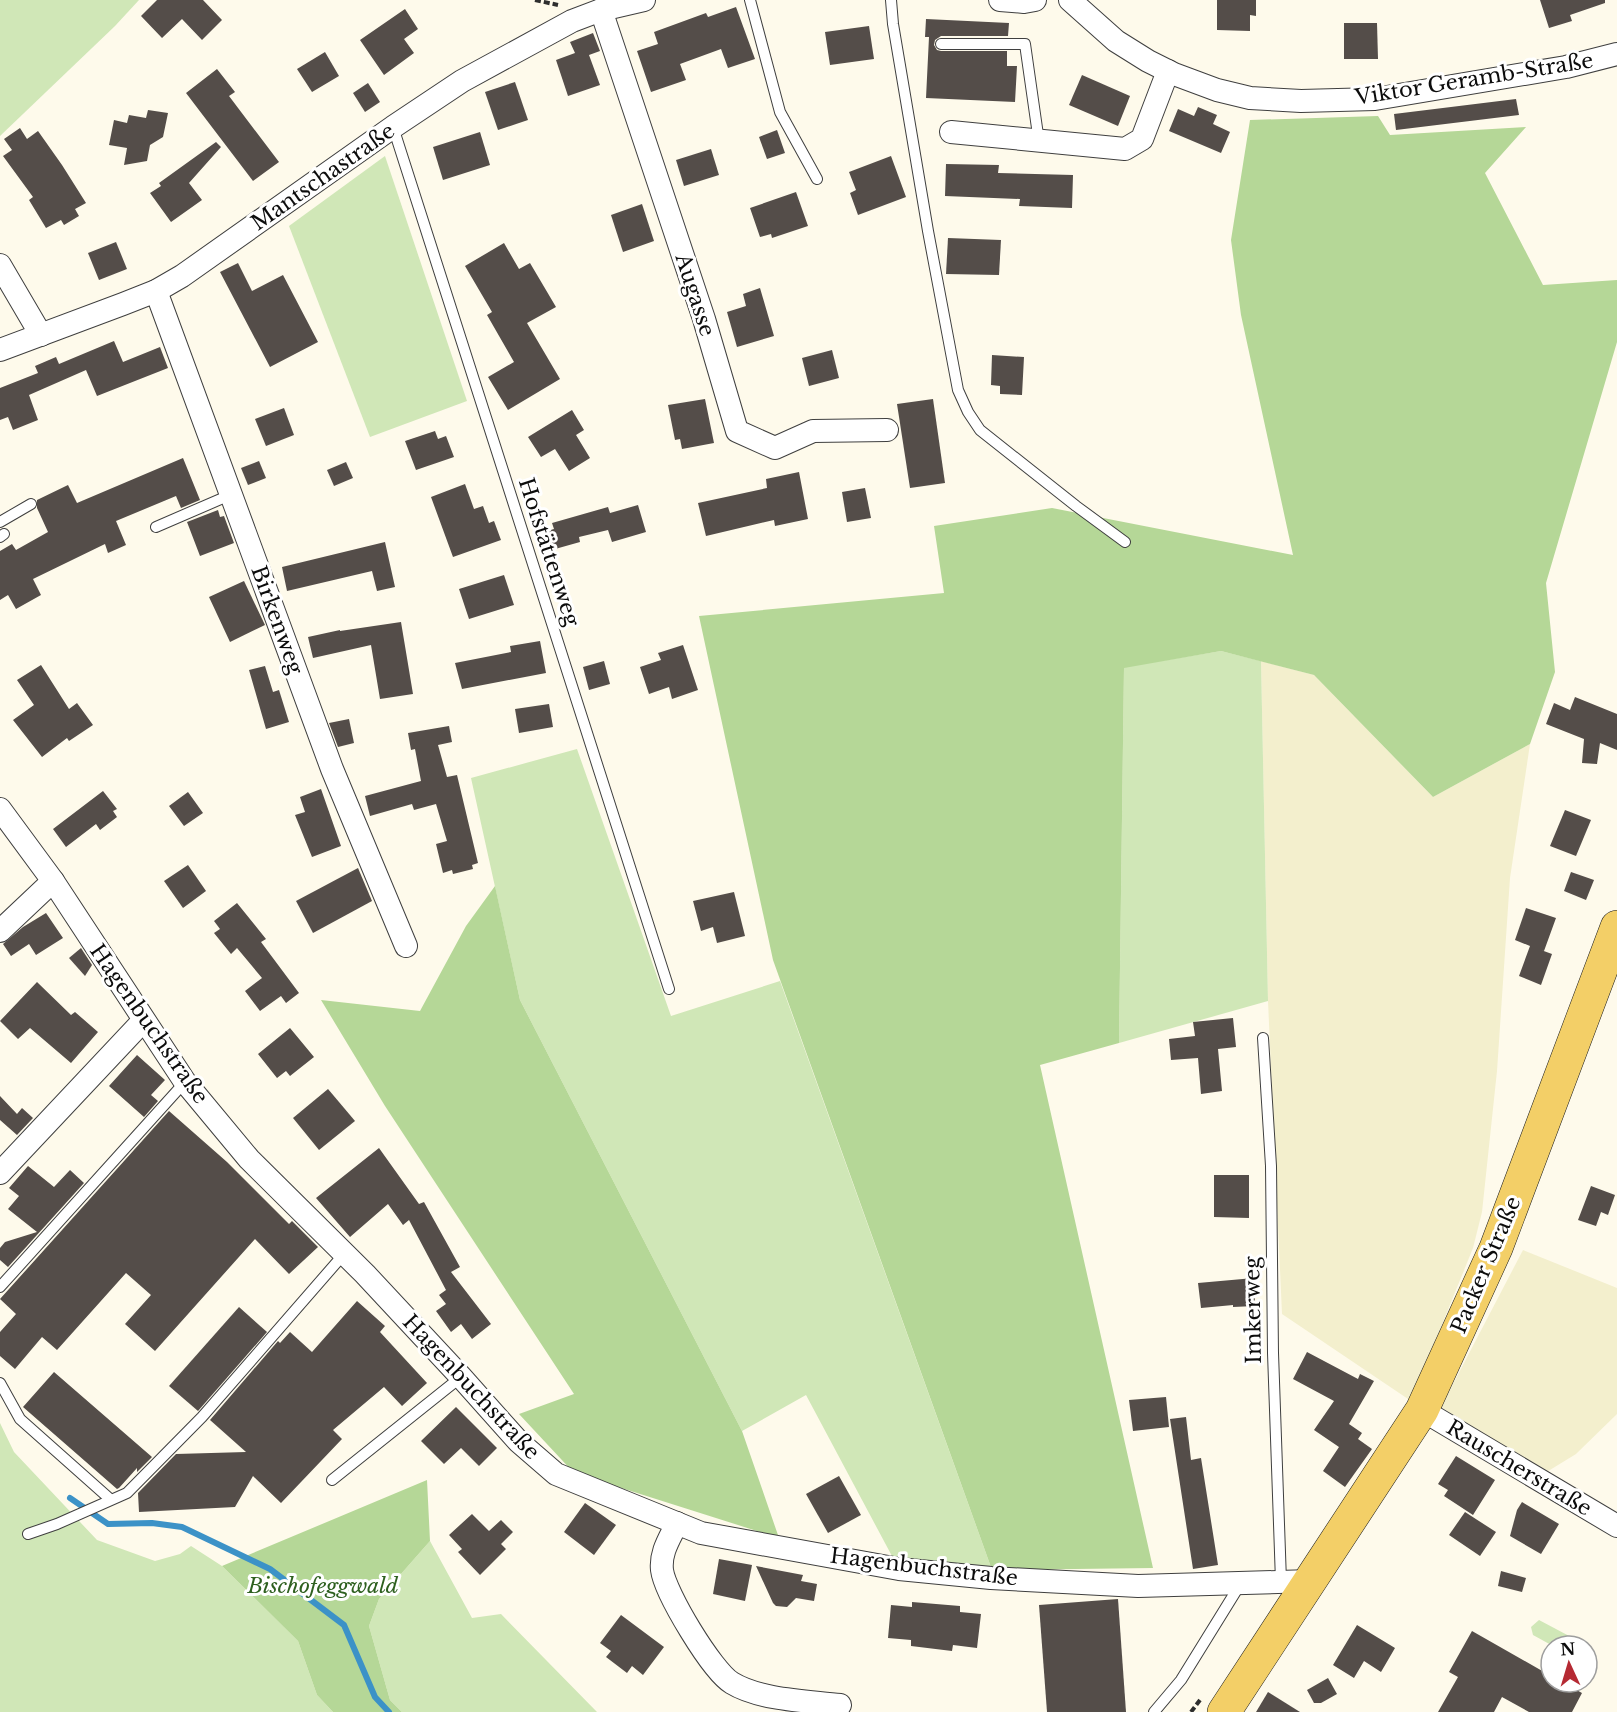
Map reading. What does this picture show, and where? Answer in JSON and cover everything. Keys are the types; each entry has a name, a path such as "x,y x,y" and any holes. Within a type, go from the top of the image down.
{"main road":[{"name":"Packer Straße","path":"1224,1712 1296,1581 1422,1410 1496,1248 1617,927"}],"street":[{"path":"1000,0 1024,2 1035,0"},
{"name":"Viktor Geramb-Straße","path":"1070,0 1116,41 1168,71 1217,90 1250,98 1301,101 1375,99 1566,66 1617,54"},
{"name":"Mantschastraße","path":"0,350 156,291 182,276 462,81 572,21 622,3"},
{"name":"Augasse","path":"622,3 704,319 736,431 775,448 813,431 887,430"},
{"path":"951,132 1125,149 1142,140 1168,71"},
{"path":"0,265 40,335"},
{"name":"Birkenweg","path":"156,291 332,769 406,946"},
{"name":"Hagenbuchstraße","path":"0,809 53,881 185,1082 249,1159 344,1254 461,1377 519,1442 556,1474 701,1533 899,1569 991,1578 1138,1586 1296,1581"},
{"path":"0,931 53,881"},
{"path":"0,1173 143,1020"},
{"name":"Rauscherstraße","path":"1422,1410 1617,1526"},
{"path":"677,1523 663,1551 662,1571 675,1602 721,1675 746,1689 774,1696 840,1705"}],"lane":[{"path":"750,0 780,112 817,179"},
{"path":"891,0 915,153 958,390 968,412 980,430 1125,542"},
{"path":"941,44 1025,44 1039,142"},
{"name":"Hofstättenweg","path":"393,127 669,989"},
{"path":"156,527 230,495"},
{"path":"0,522 31,504"},
{"name":"Imkerweg","path":"1263,1038 1271,1166 1273,1353 1296,1581"},
{"path":"0,1287 185,1082"},
{"path":"28,1534 57,1524 127,1493 202,1417 344,1254"},
{"path":"332,1479 461,1377"},
{"path":"0,1383 20,1419 110,1499"},
{"path":"1154,1712 1181,1680 1241,1582"}],"shaded area":[{"path":"1261,661 1314,675 1433,797 1530,744 1510,878 1497,1071 1482,1212 1473,1248 1411,1401 1282,1314 1268,1001"},
{"path":"1523,1250 1617,1288 1617,1414 1576,1454 1545,1473 1441,1407"}],"green space":[{"path":"0,0 139,0 0,136"},
{"path":"1378,116 1390,135 1526,127 1485,173 1543,285 1617,280 1617,342 1546,583 1555,672 1530,744 1433,797 1314,675 1221,651 1124,668 1119,1043 1040,1065 1153,1568 992,1570 773,960 699,616 944,593 934,526 1052,508 1293,555 1241,315 1231,240 1250,120"},
{"path":"385,156 467,401 370,437 289,226"},
{"path":"1221,651 1261,661 1268,1001 1119,1043 1124,667"},
{"path":"577,749 671,1016 780,981 992,1570 893,1558 806,1395 742,1431 520,1000 471,778"},
{"path":"495,886 520,1000 742,1431 779,1538 574,1473 519,1414 574,1394 385,1106 321,1000 420,1011 466,926"},
{"path":"0,1423 14,1452 97,1540 155,1561 180,1554 191,1546 222,1566 298,1641 317,1695 333,1712 0,1712"},
{"name":"Bischofeggwald","path":"427,1480 430,1541 379,1599 369,1626 390,1700 402,1712 333,1712 317,1695 298,1641 222,1566"},
{"path":"430,1541 472,1618 501,1614 597,1712 402,1712 390,1700 369,1626 379,1599"},
{"path":"1539,1620 1565,1634 1539,1634 1539,1638 1533,1635 1531,1627"}],"building":[{"path":"157,0 203,0 222,20 202,40 182,19 162,38 141,16"},
{"path":"1217,0 1256,0 1256,16 1250,15 1250,31 1217,30"},
{"path":"1540,0 1605,0 1605,3 1570,15 1572,21 1549,28"},
{"path":"736,7 755,59 728,68 721,49 680,64 686,80 651,92 637,51 658,44 654,32 706,13 708,17"},
{"path":"405,9 418,29 404,39 414,53 384,75 360,40"},
{"path":"926,19 1009,23 1008,36 941,36 935,40 934,45 937,50 941,51 1007,51 1007,66 1017,66 1015,102 926,98 929,37 925,37"},
{"path":"1344,23 1377,23 1378,59 1344,59"},
{"path":"869,26 874,59 830,65 825,32"},
{"path":"593,33 600,51 589,55 600,85 568,96 556,60 575,53 570,42"},
{"path":"325,52 339,76 312,92 297,69"},
{"path":"217,69 235,92 229,96 279,162 253,181 186,93"},
{"path":"1082,75 1130,96 1118,126 1069,105"},
{"path":"515,82 528,120 498,130 485,92"},
{"path":"368,83 380,102 365,112 353,93"},
{"path":"1516,99 1519,115 1396,130 1394,114"},
{"path":"1198,107 1217,115 1213,124 1230,132 1221,153 1169,131 1178,109 1194,116"},
{"path":"148,110 168,113 163,137 150,145 147,161 124,165 127,148 109,145 114,120 127,123 129,115 146,118"},
{"path":"20,128 27,139 38,131 86,203 75,209 79,216 64,225 61,220 46,228 29,200 33,197 3,156 12,150 4,139"},
{"path":"777,130 785,153 767,159 759,137"},
{"path":"480,132 490,165 443,180 433,147"},
{"path":"216,142 221,147 189,183 202,200 171,222 150,193 161,186 159,183"},
{"path":"711,149 719,175 684,186 676,160"},
{"path":"891,156 906,197 858,215 850,193 856,190 849,172"},
{"path":"946,164 999,165 998,173 1073,175 1072,208 1019,206 1020,199 945,196"},
{"path":"796,192 808,226 772,238 771,234 760,237 750,208"},
{"path":"642,204 654,241 623,252 611,215"},
{"path":"948,238 1001,240 999,275 946,274"},
{"path":"116,242 127,269 99,280 88,253"},
{"path":"504,243 519,269 530,263 556,307 527,323 560,379 508,410 488,377 514,362 487,315 492,312 465,266"},
{"path":"238,263 252,291 283,275 318,342 270,367 220,272"},
{"path":"760,288 774,336 737,347 727,312 746,306 743,294"},
{"path":"114,341 123,362 160,347 168,368 97,396 86,370 29,395 38,420 13,430 8,417 0,420 0,388 38,373 35,366 56,357 59,364"},
{"path":"832,350 839,378 809,386 802,358"},
{"path":"992,355 1024,357 1022,395 1000,394 1000,386 991,385"},
{"path":"705,399 714,443 682,449 680,439 675,440 668,405"},
{"path":"933,399 945,483 910,488 897,404"},
{"path":"284,408 294,435 266,446 255,419"},
{"path":"572,410 584,430 576,435 590,458 569,471 555,449 541,457 528,437"},
{"path":"435,431 438,439 446,436 454,457 416,470 405,441"},
{"path":"183,458 200,500 181,508 176,496 116,521 126,545 108,553 105,544 33,579 41,595 16,609 8,595 0,600 0,551 12,544 16,550 48,532 37,508 37,500 68,485 77,503"},
{"path":"259,461 266,478 248,485 241,468"},
{"path":"346,462 353,478 334,486 327,470"},
{"path":"799,472 808,519 775,526 774,520 706,536 698,503 767,488 766,479"},
{"path":"465,484 474,509 483,506 489,523 494,521 501,540 453,557 431,497"},
{"path":"865,488 871,518 847,522 842,492"},
{"path":"638,505 646,532 612,542 608,530 579,537 580,542 548,551 543,532 554,529 552,523 608,507 610,513"},
{"path":"218,510 220,517 224,516 234,543 200,556 187,522"},
{"path":"385,542 395,587 377,591 372,571 287,591 282,567"},
{"path":"504,575 514,605 469,619 459,589"},
{"path":"244,581 265,625 230,642 209,597"},
{"path":"401,622 413,694 380,699 371,645 313,658 308,637 340,630"},
{"path":"540,641 546,673 462,689 455,663 511,652 510,646"},
{"path":"683,645 698,690 672,699 669,687 649,694 640,667 661,660 658,653"},
{"path":"604,661 610,684 589,690 583,667"},
{"path":"41,665 69,709 77,703 93,725 69,741 67,738 42,757 13,720 34,705 17,680"},
{"path":"265,666 273,692 279,690 289,722 266,729 249,670"},
{"path":"1575,697 1617,714 1617,750 1600,743 1597,764 1582,763 1584,739 1546,724 1554,703 1570,710"},
{"path":"549,704 553,727 519,733 515,709"},
{"path":"349,719 354,743 338,747 329,723"},
{"path":"449,726 452,742 438,745 447,777 457,775 478,863 472,865 473,869 453,874 452,870 443,873 436,844 447,841 436,804 414,810 412,804 370,816 365,796 421,781 415,749 411,750 408,733"},
{"path":"321,789 341,846 312,857 295,815 305,812 300,797"},
{"path":"103,791 117,809 113,811 117,817 100,830 96,824 66,847 53,829"},
{"path":"188,792 203,813 184,826 169,806"},
{"path":"1565,810 1591,820 1576,856 1550,846"},
{"path":"188,865 206,891 183,908 164,881"},
{"path":"358,868 372,901 313,933 296,901"},
{"path":"1571,872 1594,880 1586,900 1564,891"},
{"path":"734,892 745,936 717,943 713,927 701,931 693,901"},
{"path":"237,903 266,939 261,942 299,993 286,1003 281,996 260,1011 245,991 262,978 237,948 231,954 214,933 220,929 214,921"},
{"path":"1526,908 1556,918 1544,951 1541,950 1552,954 1541,985 1519,976 1530,946 1515,940"},
{"path":"46,913 63,938 36,955 29,944 11,956 3,944 23,927"},
{"path":"81,948 92,965 85,976 69,958"},
{"path":"37,982 71,1015 75,1012 98,1032 71,1063 30,1028 18,1039 0,1021"},
{"path":"1233,1018 1236,1047 1218,1049 1222,1091 1201,1094 1198,1058 1171,1060 1169,1039 1195,1036 1193,1022"},
{"path":"290,1028 314,1057 290,1076 286,1071 277,1078 258,1054"},
{"path":"137,1055 165,1080 151,1095 158,1101 144,1117 109,1086"},
{"path":"328,1089 355,1121 319,1150 293,1118"},
{"path":"0,1096 17,1114 22,1108 33,1118 17,1135 0,1120"},
{"path":"169,1111 227,1162 289,1224 292,1221 318,1247 289,1274 255,1239 155,1351 125,1324 151,1295 126,1273 57,1350 42,1337 15,1369 0,1356 0,1332 16,1314 0,1299"},
{"path":"379,1148 419,1204 424,1202 460,1267 451,1272 491,1324 472,1339 461,1324 451,1332 436,1311 446,1304 439,1295 446,1290 409,1220 403,1225 388,1204 350,1237 316,1198"},
{"path":"28,1166 54,1187 70,1170 84,1183 8,1267 0,1260 0,1248 5,1242 37,1232 8,1209 19,1196 9,1188"},
{"path":"1214,1175 1249,1175 1249,1218 1214,1217"},
{"path":"1591,1186 1615,1195 1608,1215 1601,1212 1596,1226 1578,1220"},
{"path":"1254,1278 1255,1306 1233,1307 1233,1305 1201,1308 1198,1283"},
{"path":"357,1301 385,1326 380,1332 427,1383 402,1406 384,1387 333,1430 342,1439 281,1503 253,1476 235,1507 139,1512 138,1493 176,1454 246,1452 210,1420 278,1341 280,1343 290,1332 312,1352"},
{"path":"239,1307 267,1332 198,1411 169,1386"},
{"path":"1307,1352 1358,1379 1360,1374 1374,1381 1349,1424 1362,1433 1358,1439 1372,1449 1345,1487 1323,1471 1339,1447 1314,1430 1334,1401 1293,1379"},
{"path":"54,1372 152,1457 137,1472 137,1468 119,1488 117,1489 23,1407"},
{"path":"1166,1397 1169,1427 1133,1431 1129,1400"},
{"path":"456,1407 497,1448 479,1466 461,1448 444,1464 421,1441"},
{"path":"1186,1417 1191,1460 1201,1458 1218,1565 1193,1569 1170,1419"},
{"path":"1456,1456 1495,1480 1473,1515 1444,1496 1448,1490 1438,1484"},
{"path":"839,1476 861,1515 828,1533 806,1494"},
{"path":"1522,1502 1559,1524 1541,1554 1510,1536 1517,1510"},
{"path":"585,1503 616,1525 594,1555 564,1532"},
{"path":"1465,1512 1496,1532 1480,1556 1449,1535"},
{"path":"472,1514 489,1531 501,1520 513,1532 501,1544 506,1549 480,1575 458,1552 462,1549 449,1535"},
{"path":"719,1559 752,1565 745,1601 713,1594"},
{"path":"756,1566 803,1575 801,1581 817,1584 814,1601 796,1598 787,1607 776,1606"},
{"path":"1501,1571 1526,1578 1522,1592 1498,1586"},
{"path":"1118,1599 1126,1712 1047,1712 1039,1605"},
{"path":"912,1602 960,1606 960,1612 981,1614 977,1648 953,1645 952,1651 911,1646 911,1640 888,1638 891,1605 912,1607"},
{"path":"621,1615 664,1647 643,1675 632,1666 627,1673 606,1657 611,1651 600,1643"},
{"path":"1357,1625 1395,1648 1381,1672 1364,1661 1354,1678 1333,1665"},
{"path":"1472,1631 1539,1669 1539,1694 1581,1694 1572,1712 1529,1712 1502,1697 1494,1712 1438,1712 1458,1677 1449,1672"},
{"path":"1328,1678 1337,1694 1321,1703 1314,1703 1307,1690"},
{"path":"1268,1692 1300,1712 1256,1712"}],"waterway":[{"path":"70,1498 108,1524 152,1523 182,1527 270,1569 344,1625 375,1697 389,1712"}]}
